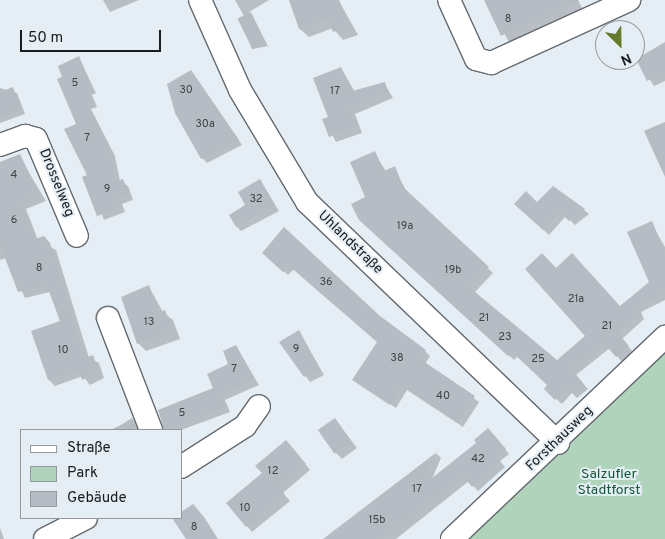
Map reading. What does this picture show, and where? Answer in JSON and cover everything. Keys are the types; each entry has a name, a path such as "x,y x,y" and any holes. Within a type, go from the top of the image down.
{"street":[{"name":"Uhlandstraße","path":"200,0 240,90 307,202 558,443"},
{"path":"449,0 476,59 491,63 629,0"},
{"name":"Drosselweg","path":"0,145 25,136 36,139 77,236"},
{"path":"108,318 151,429"},
{"name":"Forsthausweg","path":"452,539 558,443 665,337"},
{"path":"182,466 245,426 259,406"},
{"path":"46,539 84,519"}],"green space":[{"name":"Salzufler Stadtforst","path":"665,347 665,539 464,539"}],"building":[{"path":"289,0 339,0 350,26 333,32 328,19 299,29"},
{"path":"484,0 578,0 501,36"},
{"path":"251,12 266,43 252,49 238,19"},
{"path":"665,42 665,72 647,81 642,70 645,70 645,54"},
{"path":"79,56 92,87 87,89 92,101 87,104 110,149 116,181 123,179 129,194 117,199 120,207 97,216 82,177 87,175 64,129 76,124 57,79 62,77 58,66"},
{"path":"341,67 352,91 385,82 388,92 350,108 357,127 329,137 322,119 328,117 313,78"},
{"path":"191,70 239,140 201,159 175,113 167,84"},
{"path":"13,87 21,109 0,117 0,92"},
{"path":"665,122 665,177 644,131"},
{"path":"375,151 384,171 395,166 403,187 489,267 469,287 557,360 585,336 525,269 542,253 556,268 572,253 620,306 649,282 627,232 652,221 665,252 665,294 636,306 639,313 618,333 629,346 616,357 604,343 571,369 583,383 571,393 566,388 555,400 544,389 547,385 512,352 508,356 359,220 351,204 365,197 350,162"},
{"path":"20,154 40,195 21,203 35,239 44,236 50,243 85,358 93,355 99,372 82,380 79,370 48,380 31,331 60,321 47,286 18,292 0,245 0,162"},
{"path":"260,179 275,205 236,227 229,215 245,205 238,192"},
{"path":"553,186 585,209 569,221 560,212 543,230 514,204 526,191 537,202"},
{"path":"284,227 380,316 426,350 420,359 475,396 458,423 402,386 390,405 352,380 377,342 288,265 283,272 262,253"},
{"path":"149,285 158,313 165,310 172,330 137,344 121,297"},
{"path":"299,330 320,369 304,377 279,342"},
{"path":"236,345 255,379 220,394 226,407 180,426 182,429 164,429 158,410 213,388 207,374 228,364 223,351"},
{"path":"335,418 352,442 334,454 318,430"},
{"path":"133,420 137,429 112,429"},
{"path":"488,428 506,449 496,456 501,461 472,487 464,477 381,539 323,539 437,452 421,480 428,473 432,478 476,443 474,440"},
{"path":"286,440 306,464 279,486 285,495 246,527 226,503 262,473 255,466"},
{"path":"193,504 218,539 186,539 173,519 182,519 182,511"}]}
